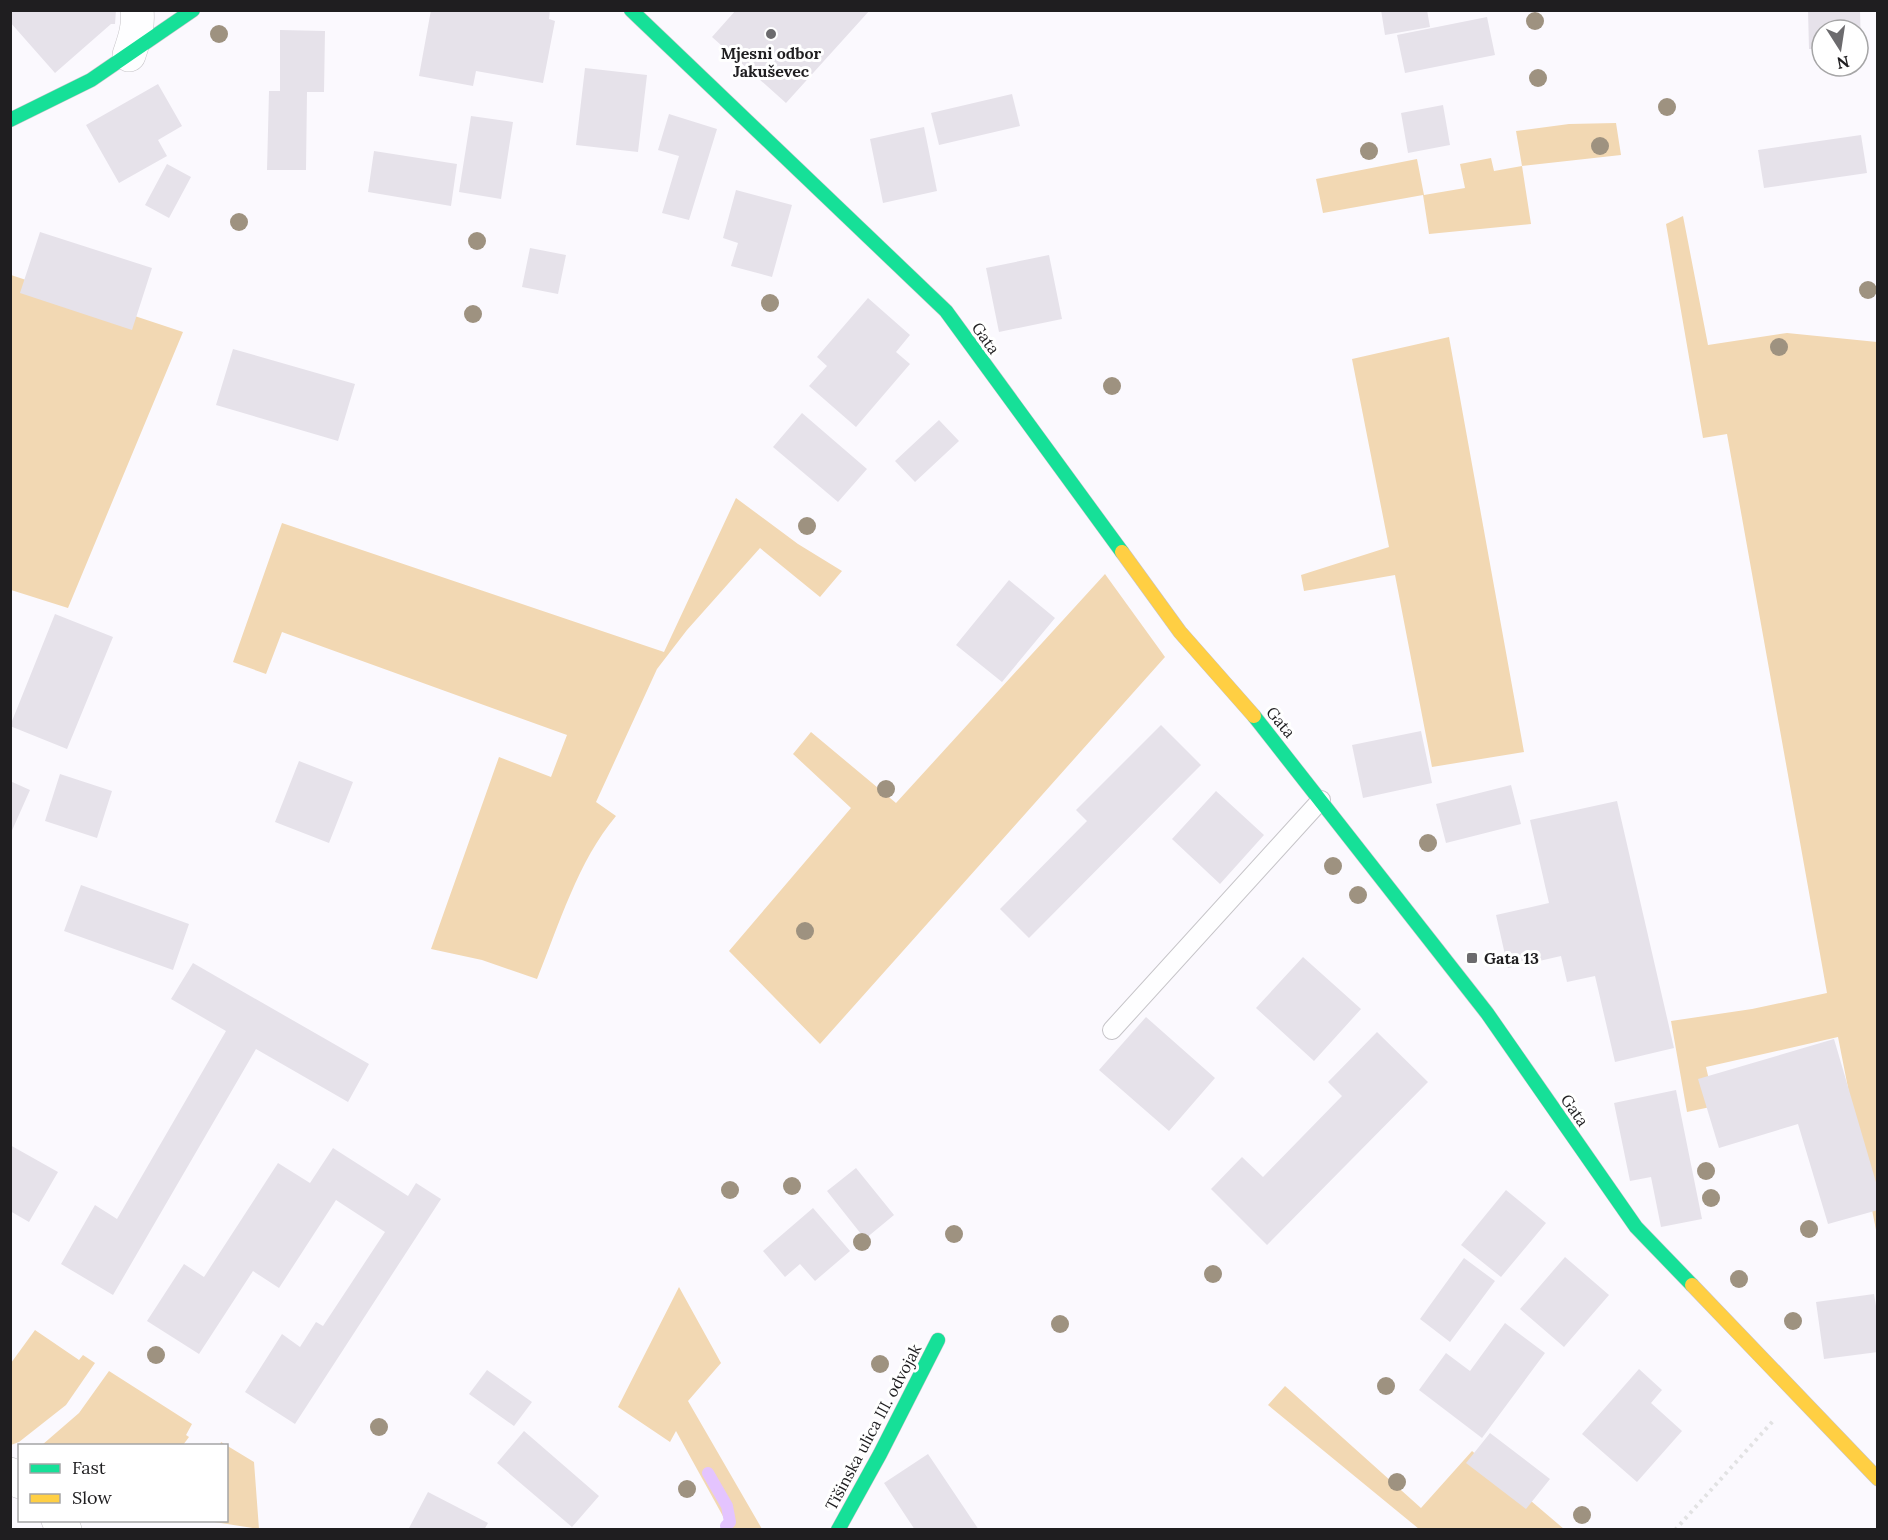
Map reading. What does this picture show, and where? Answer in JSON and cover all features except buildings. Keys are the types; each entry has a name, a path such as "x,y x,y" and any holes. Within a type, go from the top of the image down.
{"street":[{"path":"129,55 136,35 137,10"},
{"path":"10,120 91,80 193,10"},
{"name":"Gata","path":"631,10 946,311 1180,632 1271,735 1487,1013 1636,1227 1878,1479"},
{"name":"Tišinska ulica III. odvojak","path":"838,1530 938,1340"}],"lane":[{"path":"1112,1030 1321,800"}],"path":[{"path":"1675,1530 1797,1394"}],"shaded area":[{"path":"1616,123 1621,155 1522,166 1516,131 1569,124"},
{"path":"1491,158 1494,171 1522,166 1531,224 1429,234 1423,195 1323,213 1316,179 1417,159 1424,195 1465,188 1460,164"},
{"path":"1683,216 1708,345 1787,333 1877,342 1877,1235 1838,1037 1706,1067 1715,1106 1687,1112 1671,1021 1752,1009 1827,993 1727,434 1703,438 1666,224"},
{"path":"11,275 183,332 68,608 11,590"},
{"path":"1449,337 1524,752 1432,767 1395,575 1304,591 1301,575 1389,547 1352,359"},
{"path":"736,498 798,544 842,571 820,597 760,548 687,630 657,669 596,802 616,816 580,873 537,979 482,960 431,949 499,757 551,777 567,735 282,632 266,674 233,662 282,523 664,652"},
{"path":"1105,574 1165,657 820,1044 729,951 851,808 793,754 811,732 896,803"},
{"path":"679,1287 721,1363 688,1401 762,1529 730,1529 676,1431 670,1442 618,1407"},
{"path":"35,1330 79,1360 83,1355 95,1363 66,1405 19,1442 11,1445 11,1363"},
{"path":"109,1371 192,1424 186,1435 189,1437 184,1444 43,1444 79,1413"},
{"path":"1285,1386 1421,1508 1472,1451 1564,1529 1419,1529 1268,1405"},
{"path":"228,1446 254,1462 259,1529 214,1522 228,1522"}],"waterway":[{"path":"708,1473 727,1506 730,1522 726,1526"}],"traffic: fast":[{"path":"10,120 91,80 193,10"},
{"path":"631,10 946,311 1122,552"},
{"path":"1254,716 1487,1013 1636,1227 1692,1285"},
{"path":"838,1530 938,1340"}],"traffic: slow":[{"path":"1122,552 1180,632 1254,716"},
{"path":"1692,1285 1878,1479"}],"place":[{"name":"Mjesni odbor Jakuševec","path":"771,34"},
{"name":"Gata 13","path":"1472,958"}]}
